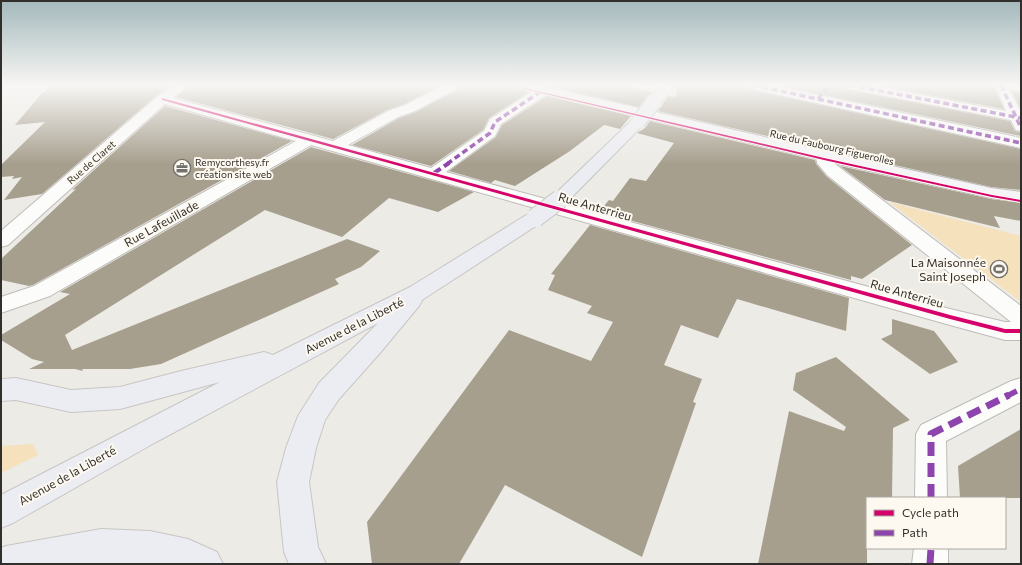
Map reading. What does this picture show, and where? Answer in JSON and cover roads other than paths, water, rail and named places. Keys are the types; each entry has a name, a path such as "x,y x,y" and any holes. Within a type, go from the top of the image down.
{"main road":[{"name":"Avenue de la Liberté","path":"1,512 73,472 418,292 535,218 560,199 638,122 646,111"},
{"path":"308,564 301,552 293,482 301,448 312,416 329,391 371,347 418,292"},
{"path":"1,390 16,389 71,401 120,398 181,381 296,355"},
{"path":"6,564 102,546 150,548 188,557 205,564"}],"street":[{"name":"Rue de Claret","path":"1,242 149,111"},
{"name":"Rue Anterrieu","path":"208,111 1005,331 1021,331"},
{"path":"335,146 400,111"},
{"path":"434,173 490,133 495,122 511,111"},
{"name":"Rue du Faubourg Figuerolles","path":"635,111 824,156 991,193 1021,197"},
{"path":"875,111 1021,143"},
{"path":"974,111 1019,121"},
{"path":"1014,111 1019,121"},
{"name":"Rue Lafeuillade","path":"4,303 42,291 310,139"},
{"path":"824,156 825,163 833,171 1021,318"},
{"path":"931,497 931,434 1021,389"},
{"path":"930,549 930,564"}],"place":[{"name":"Remycorthesy.fr création site web","path":"182,168"},
{"name":"La Maisonnée Saint Joseph","path":"999,269"}]}
